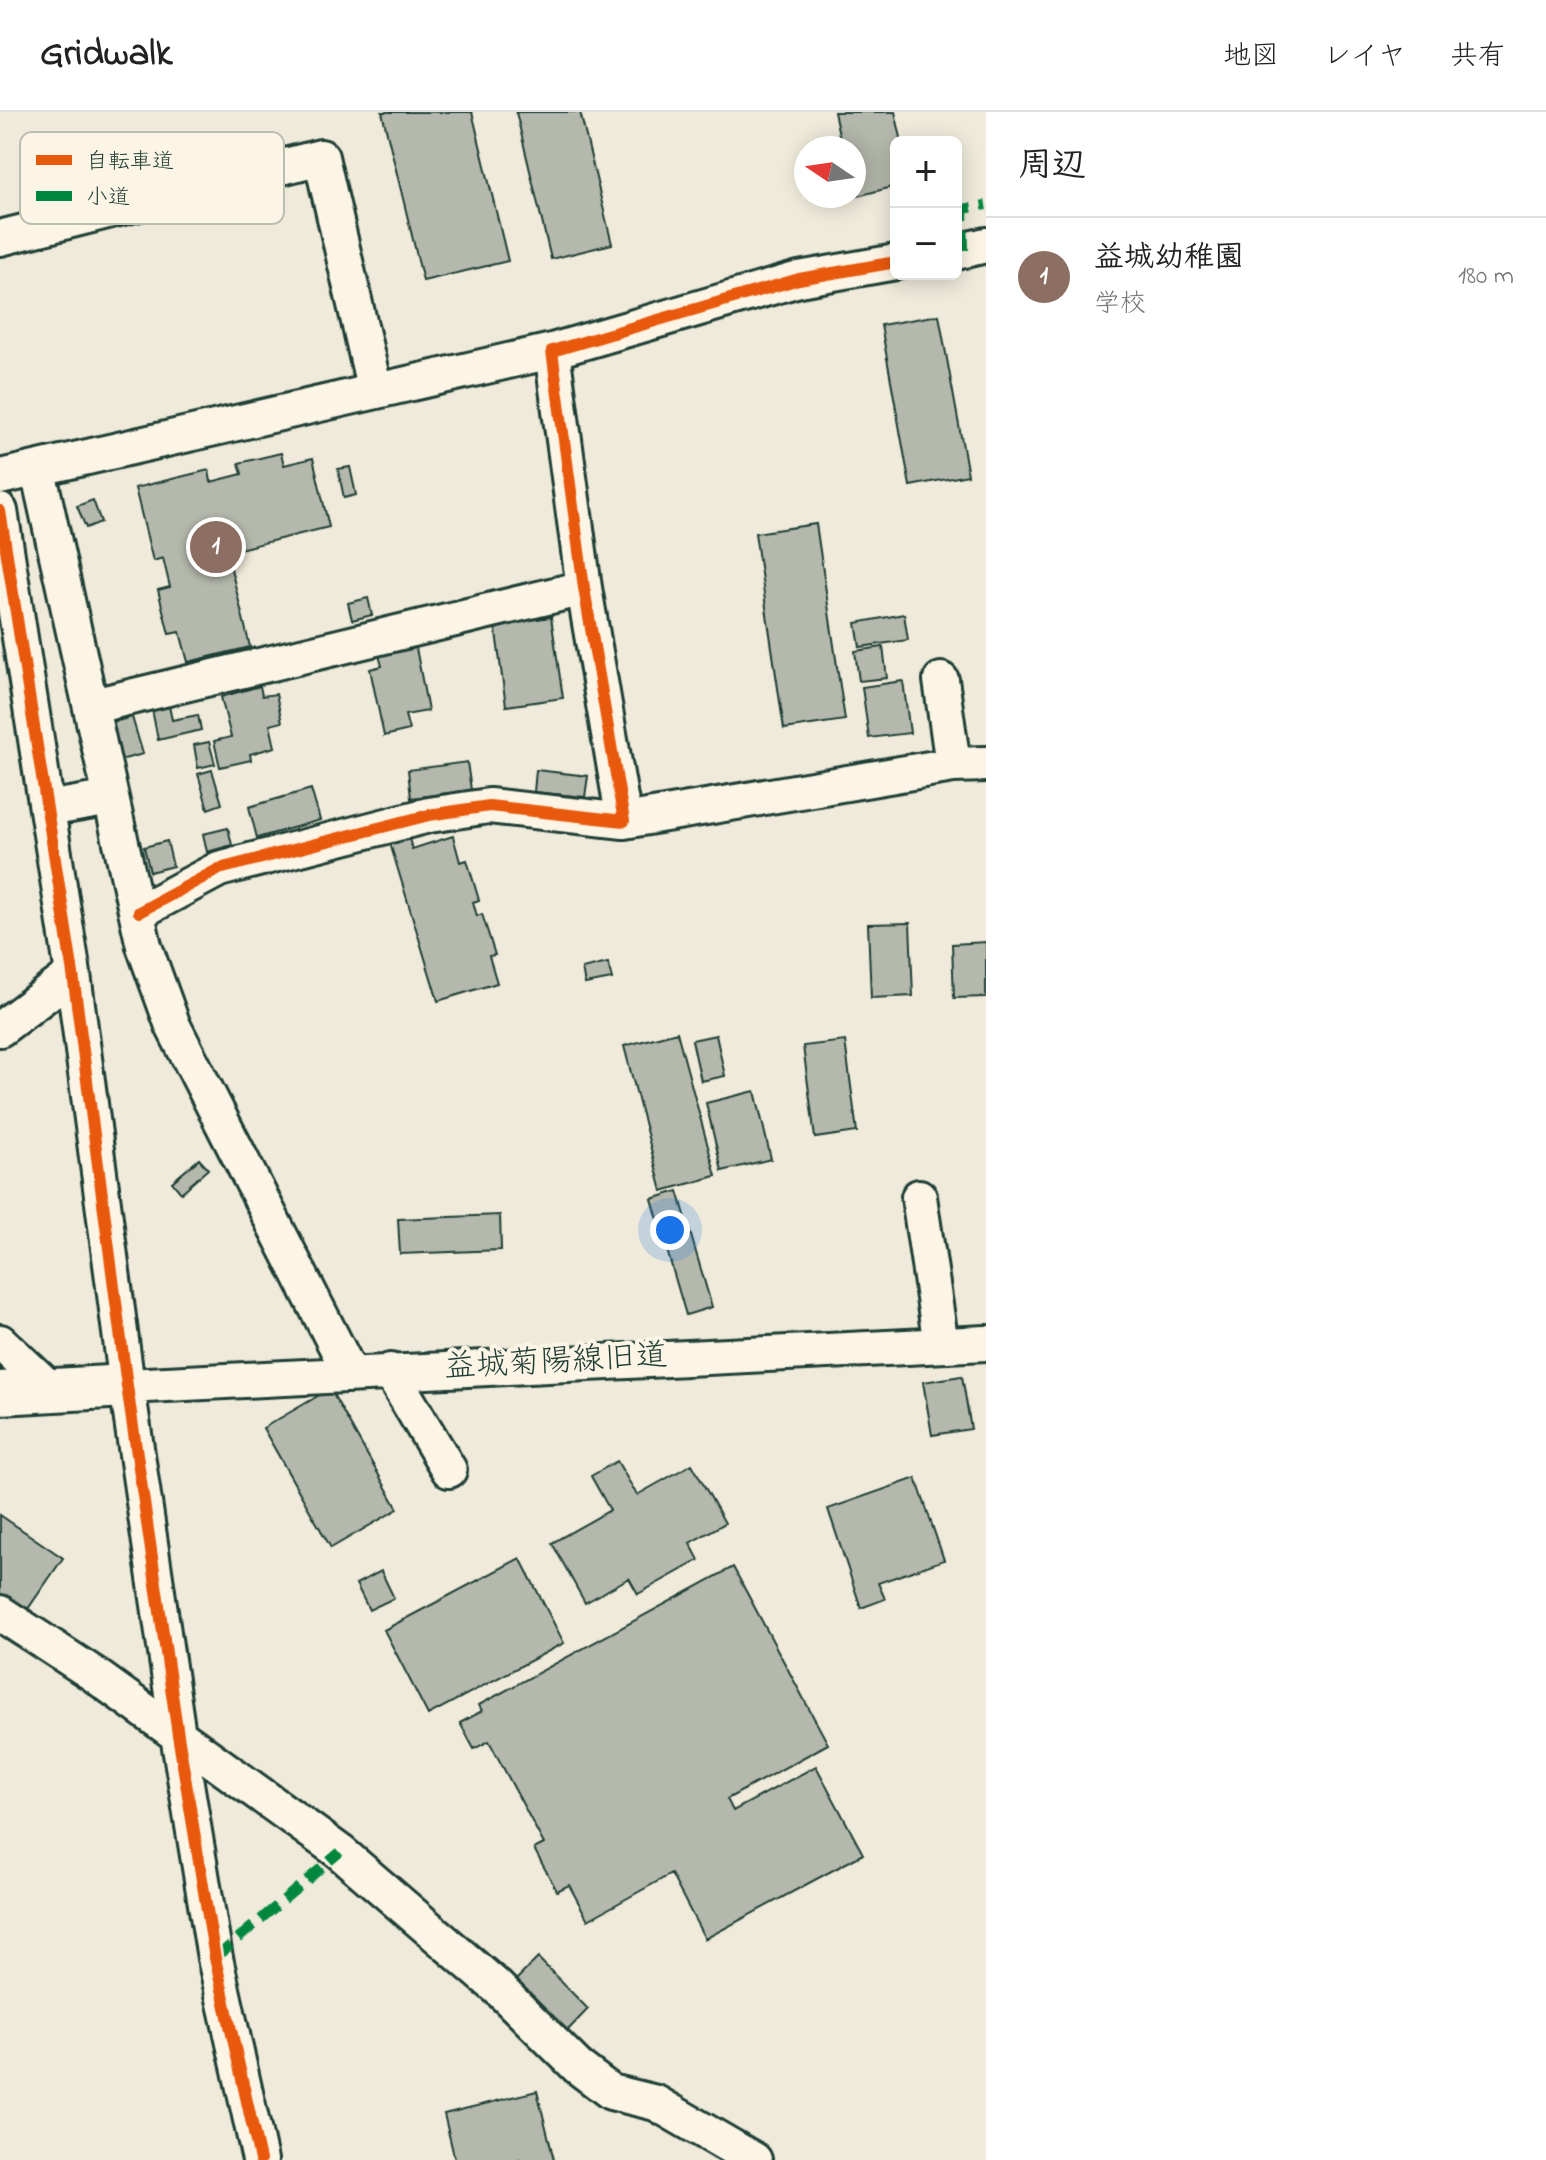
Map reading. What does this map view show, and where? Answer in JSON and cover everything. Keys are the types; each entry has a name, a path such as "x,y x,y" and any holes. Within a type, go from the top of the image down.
{"main road":[{"path":"0,1393 127,1386"}],"street":[{"path":"284,166 321,157 375,391"},
{"path":"0,238 55,224"},
{"path":"962,251 986,245"},
{"path":"0,477 552,351 799,279 890,263"},
{"path":"552,351 584,588 624,821"},
{"path":"42,488 139,912 144,946 173,1026 350,1373"},
{"path":"0,511 73,974 127,1386 178,1735 215,1958 260,2160"},
{"path":"93,706 584,588"},
{"path":"139,912 219,869 429,815 489,806 624,821 970,765 941,680"},
{"path":"47,809 111,798"},
{"path":"0,1029 73,974"},
{"path":"919,1197 941,1345"},
{"path":"0,1342 51,1390"},
{"name":"益城菊陽線旧道","path":"127,1386 986,1343"},
{"path":"390,1371 449,1470"},
{"path":"0,1613 178,1735 340,1852 497,1987 578,2067 611,2092 656,2103 754,2160"}],"building":[{"path":"382,112 472,112 508,261 423,281"},
{"path":"516,112 580,112 612,244 551,259"},
{"path":"834,112 895,112 901,136 890,136 890,188 866,194 866,136 839,136"},
{"path":"939,315 968,475 910,486 881,325"},
{"path":"281,453 284,465 313,458 329,527 227,552 250,647 188,662 180,632 169,634 158,590 170,587 163,558 153,561 135,488 209,470 211,482 242,474 239,463"},
{"path":"350,467 356,495 344,498 338,469"},
{"path":"93,500 101,522 86,528 77,506"},
{"path":"816,524 845,720 784,729 755,533"},
{"path":"368,598 372,615 352,620 348,603"},
{"path":"904,614 908,640 860,647 856,623"},
{"path":"551,617 563,698 506,706 495,625"},
{"path":"883,647 887,678 859,681 855,651"},
{"path":"416,648 428,711 405,715 409,730 384,736 370,669 382,666 379,655"},
{"path":"903,681 910,733 869,738 862,687"},
{"path":"260,686 262,696 276,694 282,722 270,725 275,747 250,754 251,760 220,767 214,741 231,737 221,697"},
{"path":"169,706 172,720 198,715 201,730 158,740 152,709"},
{"path":"132,717 143,754 120,760 110,723"},
{"path":"209,742 215,764 198,768 194,745"},
{"path":"467,762 471,790 411,798 408,770"},
{"path":"212,770 222,804 208,809 198,774"},
{"path":"536,770 588,776 585,797 534,792"},
{"path":"311,789 320,820 257,838 249,807"},
{"path":"228,828 232,845 207,852 203,834"},
{"path":"408,835 412,849 453,836 460,862 467,860 479,900 473,902 477,916 482,914 495,955 489,956 497,983 438,1001 389,840"},
{"path":"167,841 173,866 150,872 144,847"},
{"path":"910,923 913,996 871,998 868,924"},
{"path":"986,942 986,997 954,998 952,944"},
{"path":"608,963 612,979 585,984 582,969"},
{"path":"677,1032 716,1176 662,1191 624,1046"},
{"path":"716,1035 725,1076 701,1081 692,1040"},
{"path":"845,1041 857,1132 815,1138 803,1046"},
{"path":"755,1091 771,1159 722,1171 706,1103"},
{"path":"199,1159 208,1169 181,1193 172,1182"},
{"path":"678,1191 712,1307 686,1315 652,1199"},
{"path":"500,1215 501,1250 400,1254 398,1219"},
{"path":"962,1376 971,1429 932,1435 923,1382"},
{"path":"330,1389 398,1509 331,1548 263,1428"},
{"path":"617,1461 637,1495 692,1464 725,1523 690,1543 699,1560 638,1594 629,1578 585,1603 552,1543 610,1510 591,1476"},
{"path":"916,1478 944,1560 878,1583 885,1599 861,1608 828,1509"},
{"path":"0,1515 63,1558 23,1616 0,1600"},
{"path":"520,1558 564,1643 428,1715 384,1630"},
{"path":"733,1567 828,1744 727,1799 733,1811 816,1766 863,1854 705,1939 671,1874 588,1920 569,1885 557,1891 534,1849 544,1844 489,1741 474,1749 460,1723 482,1711 479,1705"},
{"path":"381,1571 394,1598 369,1610 356,1584"},
{"path":"538,1958 588,2009 567,2031 516,1980"},
{"path":"537,2091 554,2160 455,2160 444,2114"}],"marked path":[{"path":"964,250 963,209 986,205"},
{"path":"215,1958 340,1852"}],"cycle path":[{"path":"139,912 219,869 429,815 489,806 624,821 584,588 552,351 799,279 890,263"},
{"path":"0,511 73,974 127,1386 178,1735 215,1958 260,2160"}],"place":[{"name":"益城幼稚園","path":"216,547"}]}
